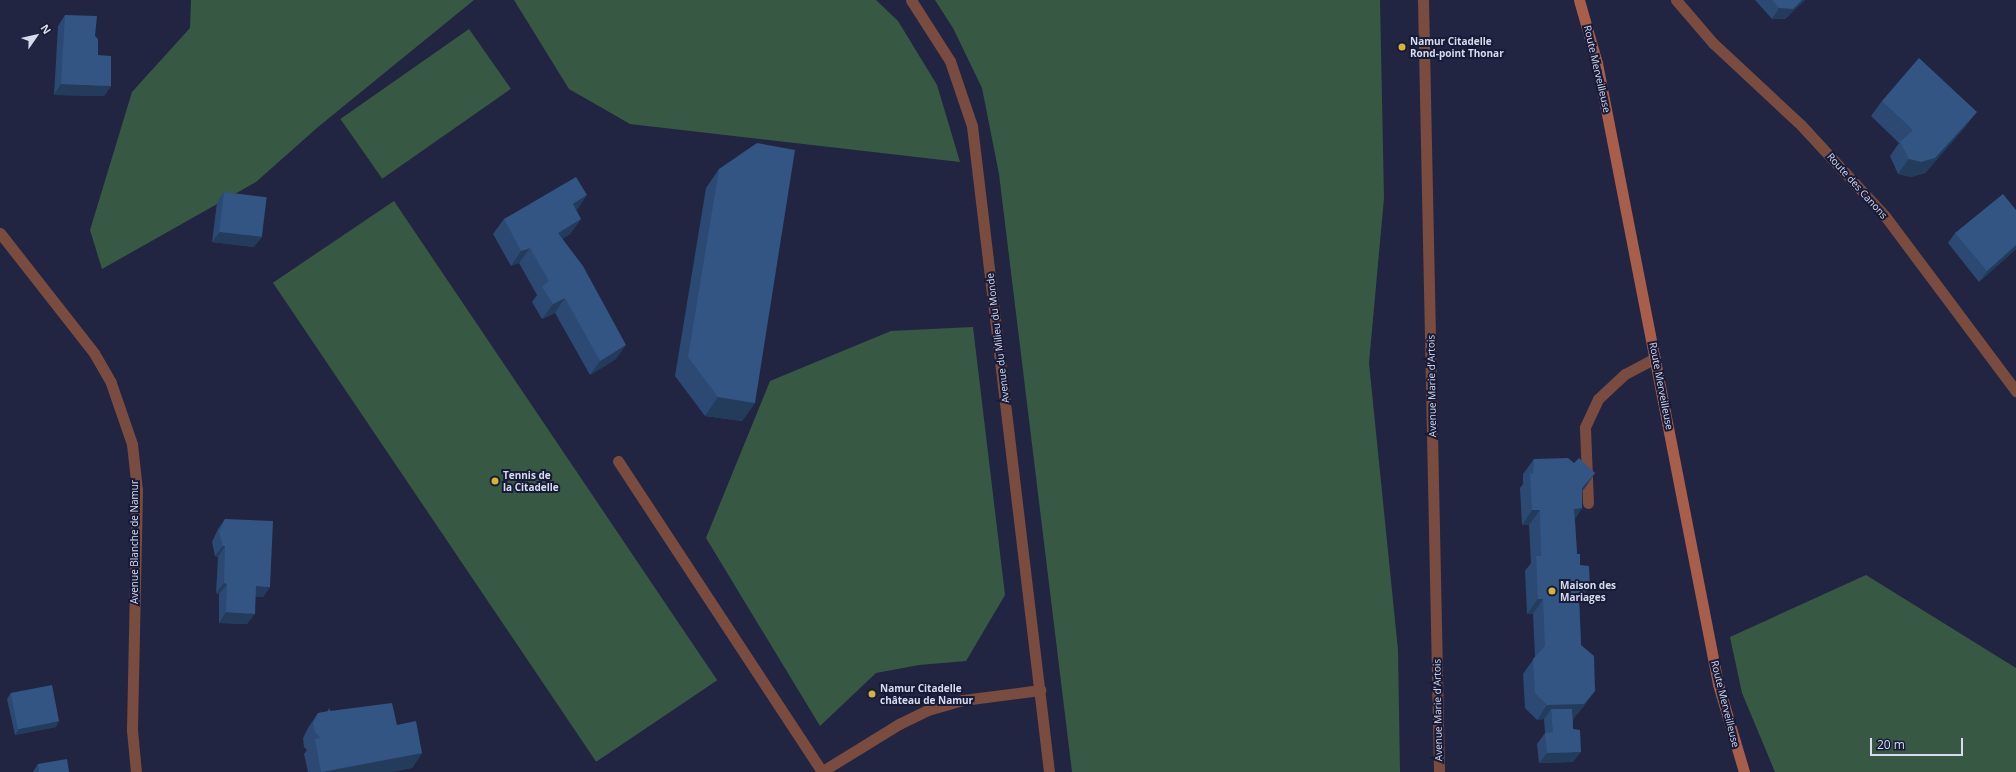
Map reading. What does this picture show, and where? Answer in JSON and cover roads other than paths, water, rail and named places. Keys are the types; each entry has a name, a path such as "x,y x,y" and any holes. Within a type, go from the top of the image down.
{"main road":[{"name":"Route Merveilleuse","path":"1579,0 1597,63 1718,684 1744,772"}],"street":[{"name":"Avenue du Milieu du Monde","path":"911,0 950,61 972,126 1040,690"},
{"name":"Avenue Marie d'Artois","path":"1423,0 1439,772"},
{"name":"Route des Canons","path":"1676,0 1713,43 1801,125 1885,216 2016,391"},
{"name":"Avenue Blanche de Namur","path":"0,233 94,353 111,383 132,444 137,490 132,730 136,772"},
{"path":"1588,503 1585,427 1598,399 1625,374 1655,358"},
{"path":"618,461 822,772 899,724 928,710 963,700 1040,690 1049,772"}],"place":[{"name":"Namur Citadelle Rond-point Thonar","path":"1402,47"},
{"name":"Tennis de la Citadelle","path":"495,481"},
{"name":"Maison des Mariages","path":"1552,591"},
{"name":"Namur Citadelle château de Namur","path":"872,694"}]}
